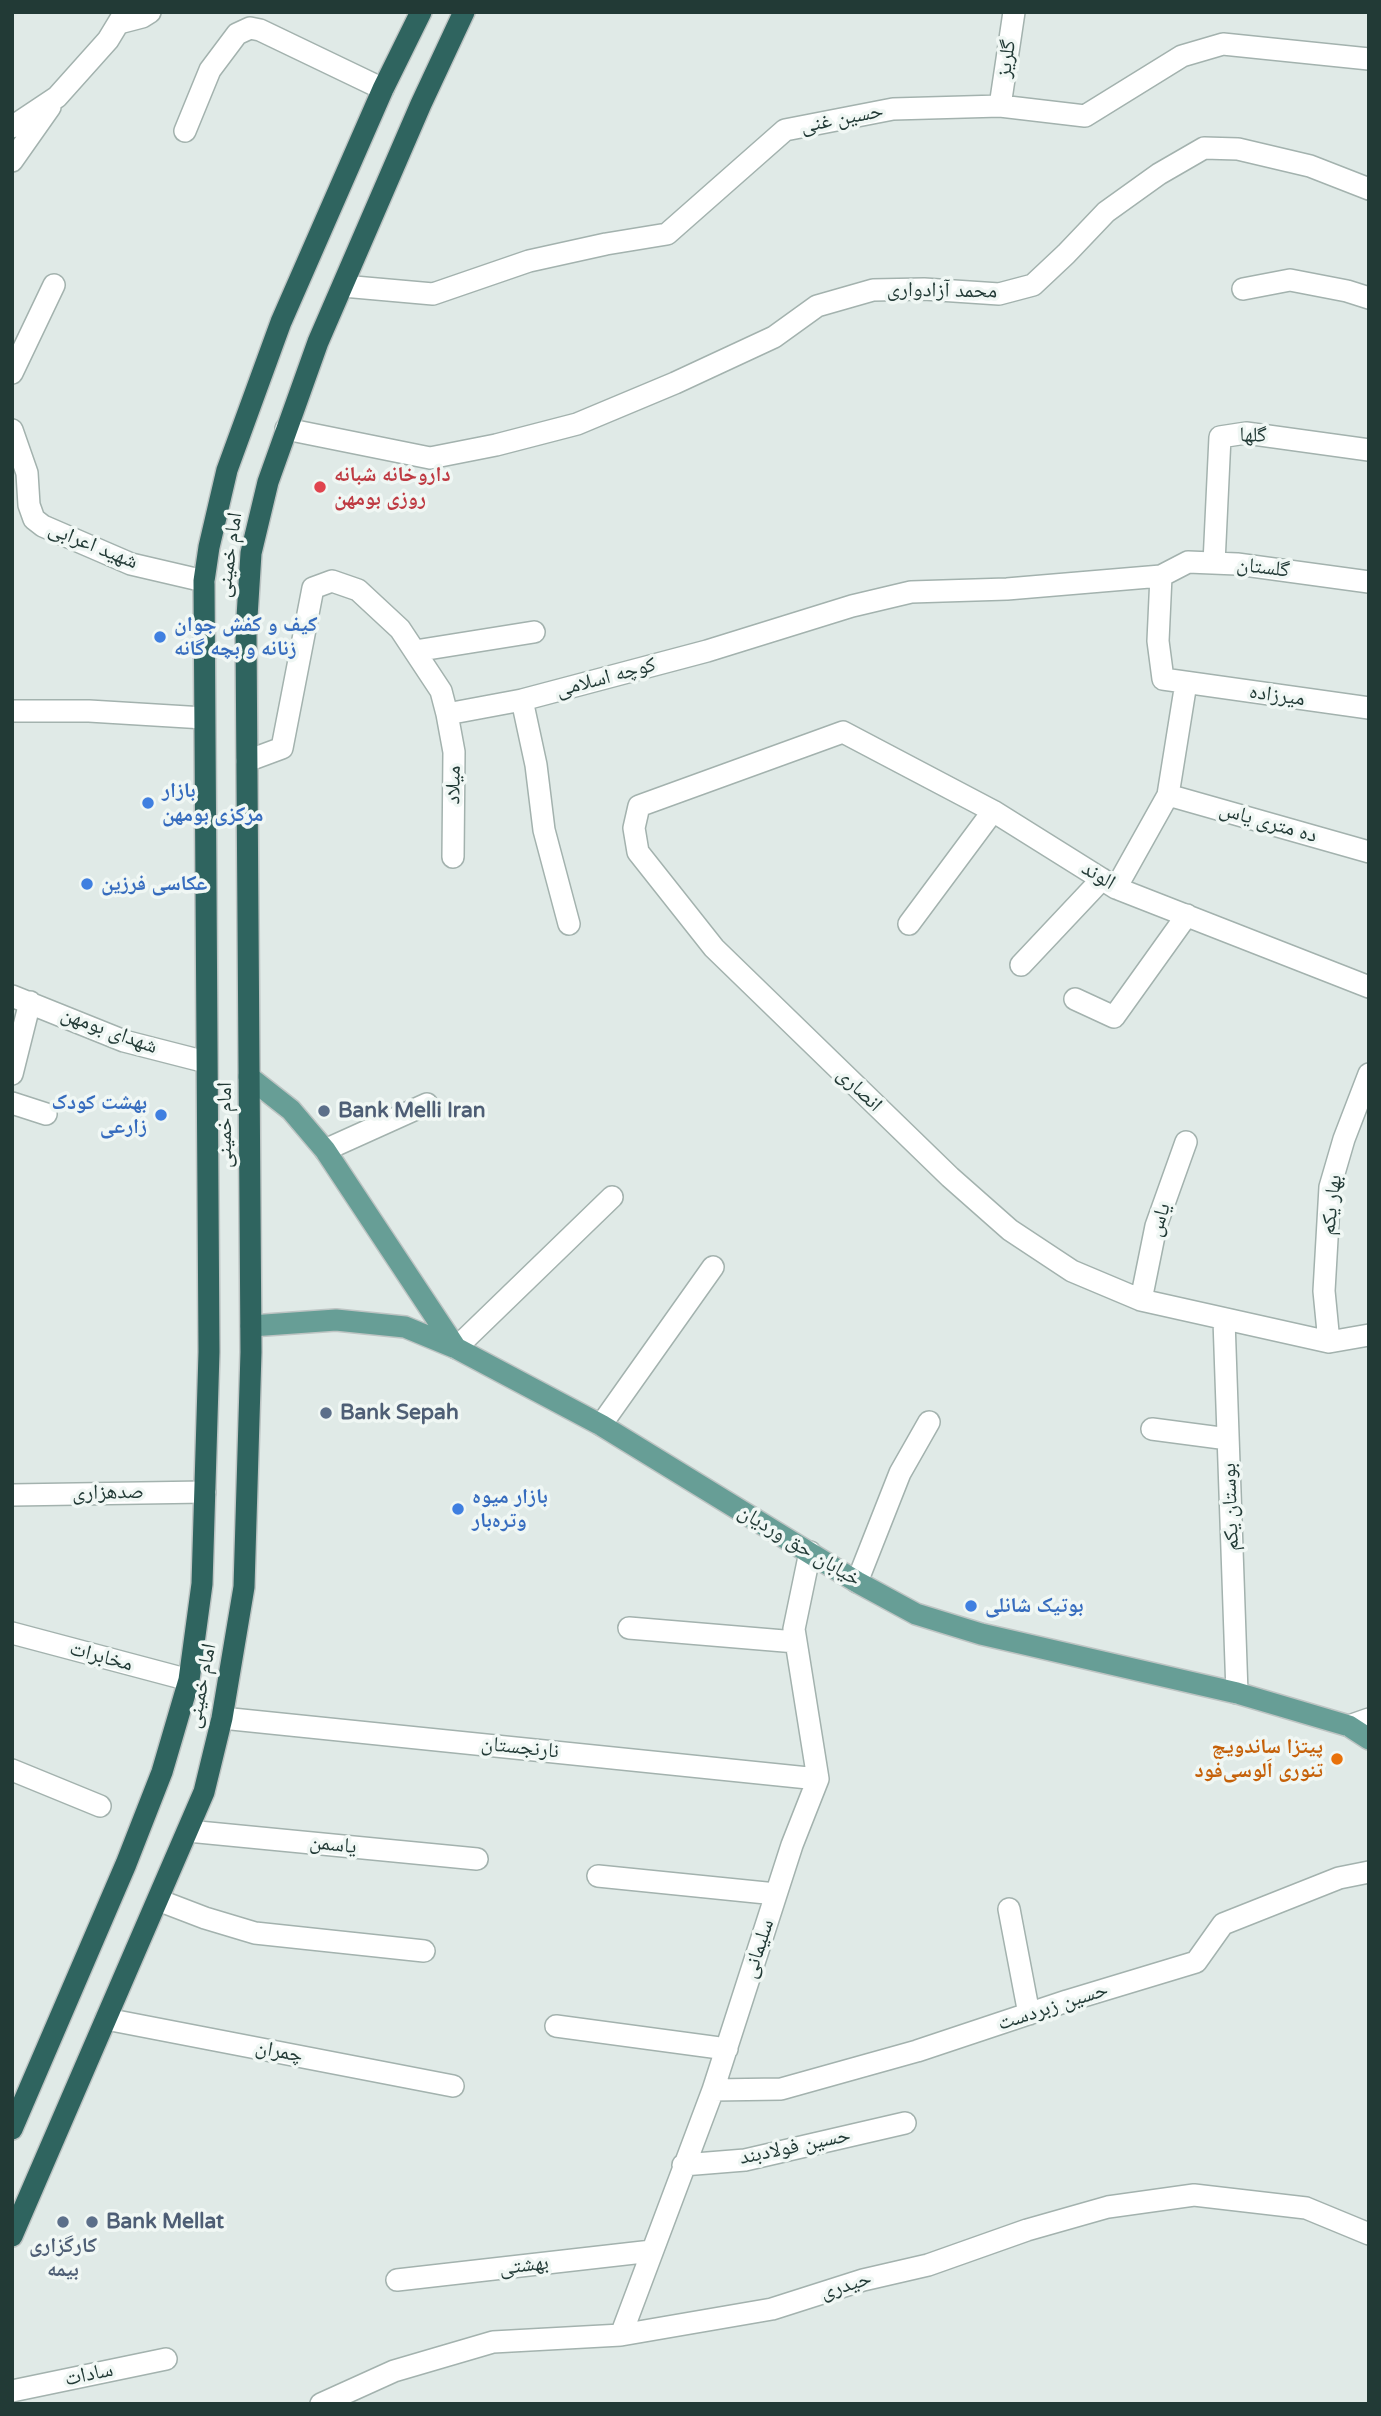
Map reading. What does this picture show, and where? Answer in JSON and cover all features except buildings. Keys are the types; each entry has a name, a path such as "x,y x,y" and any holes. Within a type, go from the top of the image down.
{"highway":[{"name":"امام خمینی","path":"12,2129 162,1772 189,1680 202,1584 209,1352 204,581 209,547 227,470 281,322 383,89 421,12"},
{"name":"امام خمینی","path":"12,2236 204,1792 222,1717 244,1587 251,1326 246,634 251,553 268,482 318,341 464,12"}],"main road":[{"path":"249,1077 291,1110 325,1150 456,1348"},
{"name":"خیابان حق وردیان","path":"251,1326 336,1320 405,1327 456,1348 601,1425 857,1582 916,1614 981,1634 1359,1722 1369,1739"}],"street":[{"path":"12,161 57,97 117,25 150,12"},
{"name":"گلریز","path":"1000,106 1014,12"},
{"path":"184,131 209,70 237,34 250,28 260,30 383,89"},
{"name":"حسین غنی","path":"343,286 433,294 529,261 667,234 785,130 892,109 1000,106 1085,116 1182,56 1223,44 1369,59"},
{"path":"12,127 57,97"},
{"name":"محمد آزادواری","path":"286,429 430,458 482,448 577,424 675,383 774,337 817,306 873,290 924,289 999,294 1033,285 1106,212 1159,174 1205,148 1238,149 1310,166 1369,189"},
{"path":"1243,289 1290,280 1369,298"},
{"path":"12,373 54,285"},
{"name":"شهید اعرابی","path":"12,430 27,473 29,505 34,519 43,526 131,564 204,581"},
{"name":"گلها","path":"1214,563 1220,437 1246,433 1369,450"},
{"name":"گلستان","path":"1161,576 1188,562 1237,564 1369,582"},
{"path":"1021,965 1109,884 1168,795 1186,682 1163,679 1158,641 1161,576"},
{"name":"کوچه اسلامی","path":"447,714 522,700 707,651 852,606 911,592 1007,589 1161,576"},
{"path":"247,761 282,748 313,588 332,581 358,590 400,629 441,691 447,714"},
{"path":"415,651 534,632"},
{"name":"میرزاده","path":"1186,682 1369,708"},
{"path":"522,700 536,765 544,831 569,924"},
{"path":"12,710 89,711 204,718"},
{"name":"میلاد","path":"447,714 454,751 453,857"},
{"name":"الوند","path":"843,732 993,811 1109,884 1369,987"},
{"name":"انصاری","path":"843,732 639,806 634,828 638,852 714,948 960,1185 1010,1230 1072,1271 1141,1300 1224,1320 1329,1342 1369,1335"},
{"name":"ده متری یاس","path":"1168,795 1369,852"},
{"path":"909,924 993,811"},
{"path":"1075,999 1114,1017 1187,915"},
{"path":"12,1074 21,999"},
{"name":"شهدای بومهن","path":"21,999 124,1041 206,1062"},
{"name":"بهار یکم","path":"1329,1342 1324,1291 1330,1187 1344,1139 1369,1074"},
{"path":"12,1103 46,1114"},
{"path":"325,1150 427,1104"},
{"name":"یاس","path":"1141,1300 1156,1226 1186,1142"},
{"path":"456,1348 612,1197"},
{"path":"601,1425 713,1267"},
{"name":"بوستان یکم","path":"1224,1320 1237,1693"},
{"path":"857,1582 900,1473 929,1422"},
{"path":"1152,1429 1228,1439"},
{"name":"صدهزاری","path":"12,1495 205,1492"},
{"path":"810,1552 794,1629 818,1779"},
{"path":"629,1628 796,1642"},
{"name":"مخابرات","path":"12,1633 189,1680"},
{"name":"نارنجستان","path":"222,1717 818,1779"},
{"path":"12,1770 100,1806"},
{"name":"سلیمانی","path":"621,2335 713,2090 792,1845 818,1779"},
{"name":"یاسمن","path":"188,1831 477,1859"},
{"name":"حسین زبردست","path":"713,2090 781,2089 917,2051 1196,1962 1223,1924 1339,1878 1369,1872"},
{"path":"598,1876 776,1894"},
{"path":"158,1900 205,1919 255,1933 424,1951"},
{"path":"1009,1909 1029,2014"},
{"name":"چمران","path":"106,2019 453,2086"},
{"path":"556,2026 727,2049"},
{"name":"حسین فولادبند","path":"683,2165 745,2160 905,2123"},
{"name":"حیدری","path":"321,2404 394,2371 493,2342 621,2335 772,2309 863,2280 928,2265 1027,2230 1108,2207 1194,2195 1306,2208 1369,2234"},
{"name":"بهشتی","path":"397,2280 652,2251"},
{"name":"سادات","path":"12,2392 166,2360"}],"place":[{"name":"داروخانه شبانه روزی بومهن","path":"320,487"},
{"name":"کیف و کفش جوان زنانه و بچه گانه","path":"160,637"},
{"name":"بازار مرکزی بومهن","path":"148,803"},
{"name":"عکاسی فرزین","path":"87,884"},
{"name":"Bank Melli Iran","path":"324,1111"},
{"name":"بهشت کودک زارعی","path":"161,1115"},
{"name":"Bank Sepah","path":"326,1413"},
{"name":"بازار میوه وتره‌بار","path":"458,1509"},
{"name":"بوتیک شانلی","path":"971,1606"},
{"name":"پیتزا ساندویچ تنوری اَلوسی‌‌فود","path":"1337,1759"},
{"name":"کارگزاری بیمه","path":"63,2222"},
{"name":"Bank Mellat","path":"92,2222"}]}
